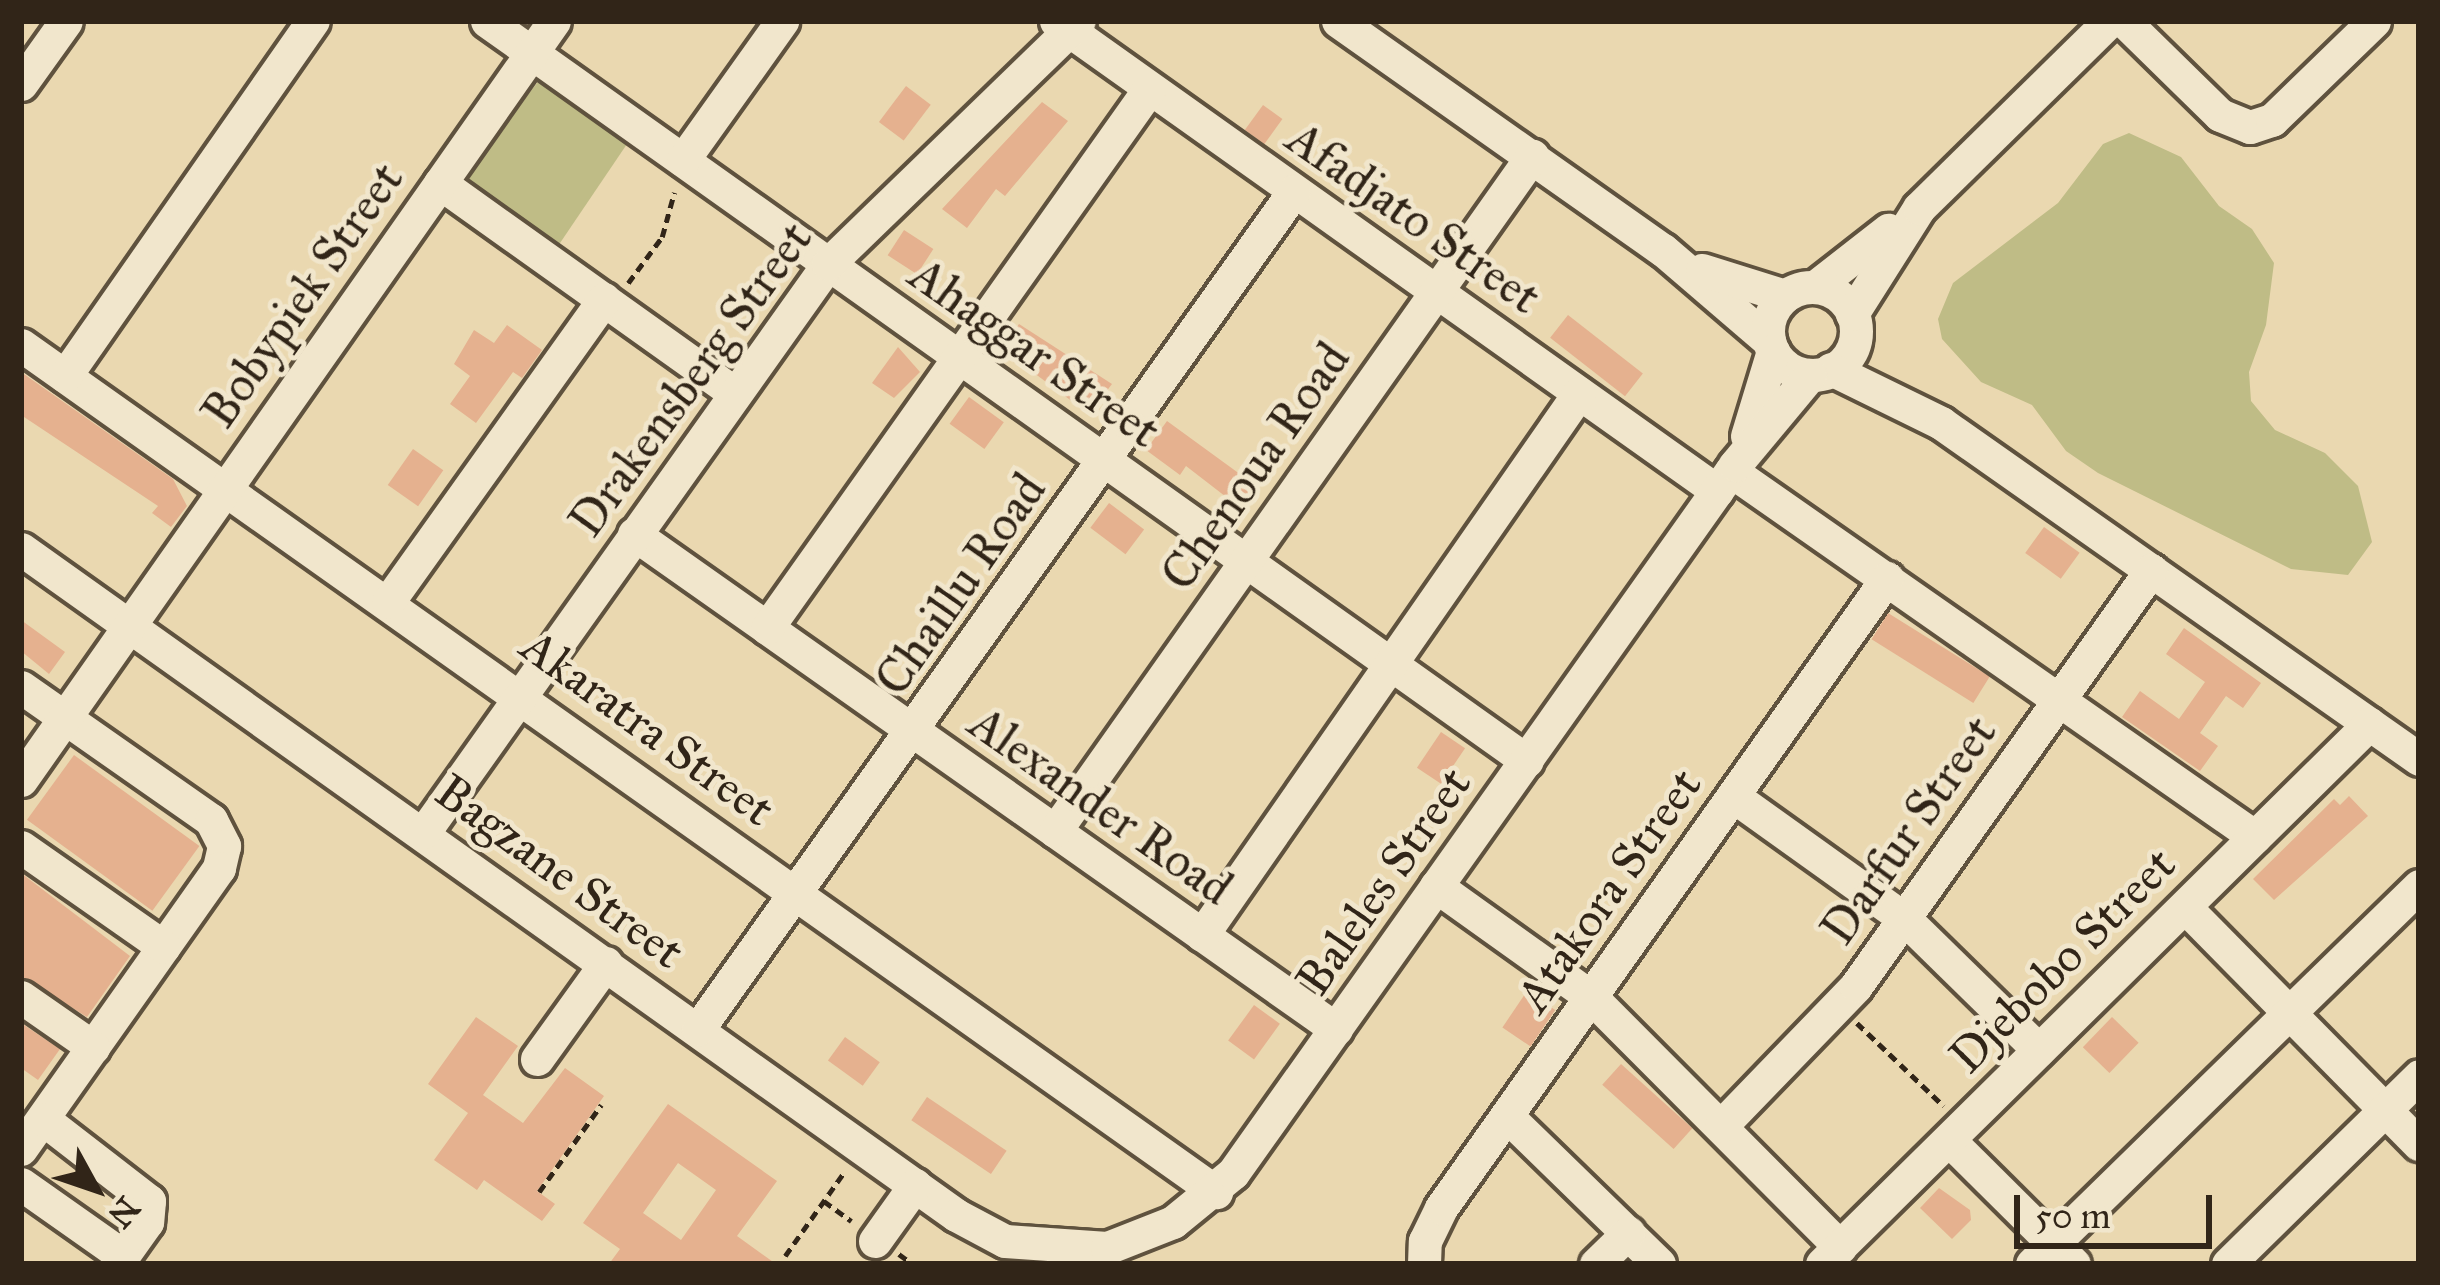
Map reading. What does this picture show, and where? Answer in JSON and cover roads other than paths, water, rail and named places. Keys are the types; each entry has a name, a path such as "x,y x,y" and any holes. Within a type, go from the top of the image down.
{"street":[{"path":"21,84 66,21"},
{"path":"65,376 313,21"},
{"name":"Ahaggar Street","path":"487,21 1527,761"},
{"name":"Bobypiek Street","path":"21,780 554,21"},
{"path":"683,160 782,21"},
{"path":"1338,21 1663,250 1771,346 1941,423 2419,759"},
{"path":"1771,346 1771,313 1919,208 2109,21"},
{"path":"2125,21 2220,115 2250,128 2272,120 2374,21"},
{"name":"Afadjato Street","path":"1068,25 1149,89 1579,394 1728,476 1887,578 2254,836"},
{"name":"Drakensberg Street","path":"424,832 829,264 1068,25"},
{"path":"767,628 963,360 1149,89"},
{"name":"Chenoua Road","path":"1055,831 1532,155"},
{"path":"440,183 734,393"},
{"name":"Chaillu Road","path":"698,1029 915,732 1294,191"},
{"path":"1820,372 1854,325 1919,208"},
{"path":"1663,250 1740,286 1834,292 1854,325 1941,423"},
{"path":"388,602 604,299"},
{"name":"Akaratra Street","path":"21,345 521,694 1216,1192"},
{"name":"Baleles Street","path":"1728,476 1771,346"},
{"name":"Baleles Street","path":"1052,1257 1107,1248 1173,1222 1216,1192 1728,476 1820,372"},
{"path":"1202,934 1579,394"},
{"name":"Alexander Road","path":"634,534 1336,1029"},
{"name":"Bagzane Street","path":"21,549 915,1185 1005,1240 1052,1257"},
{"name":"Darfur Street","path":"1720,1126 1840,1006 2151,570"},
{"name":"Atakora Street","path":"1424,1264 1425,1240 1441,1208 1887,578"},
{"path":"21,687 211,820 224,846 219,868 21,1149"},
{"name":"Djebobo Street","path":"1831,1255 2369,724"},
{"path":"1733,796 1905,919 2038,1050"},
{"path":"21,847 164,947"},
{"path":"1436,886 1591,997 1720,1126 1831,1255"},
{"path":"1957,1132 2053,1257 2289,1012 2419,886"},
{"path":"2185,907 2419,1144"},
{"path":"537,1059 606,963"},
{"path":"21,997 93,1047"},
{"path":"2228,1264 2419,1076"},
{"path":"1507,1116 1659,1264"},
{"path":"21,1184 120,1260 150,1208 144,1194 43,1119"},
{"path":"870,1235 915,1185"},
{"path":"1596,1264 1628,1234"}]}
